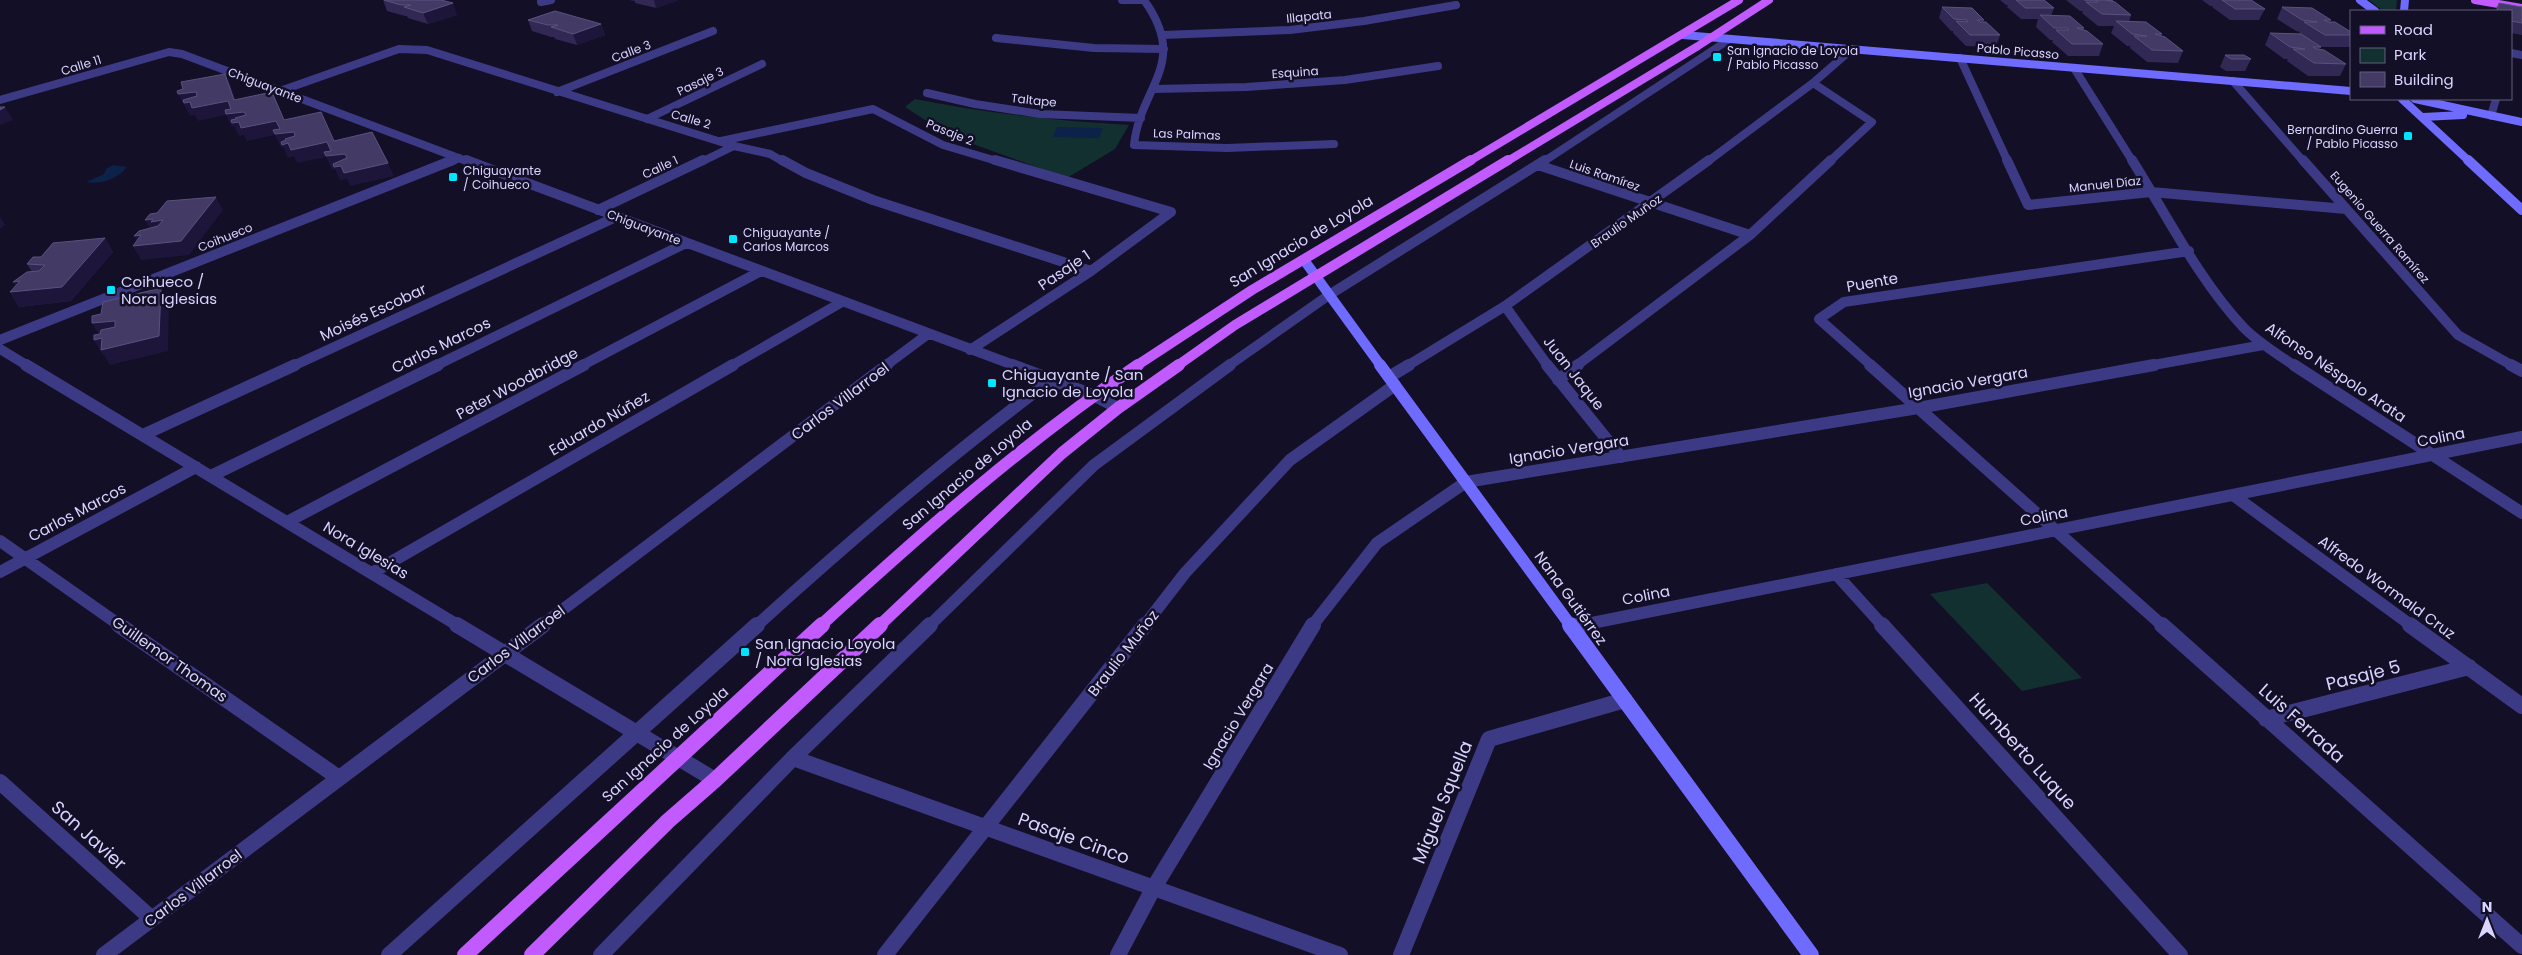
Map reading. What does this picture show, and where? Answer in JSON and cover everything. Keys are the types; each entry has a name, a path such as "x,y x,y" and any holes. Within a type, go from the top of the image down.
{"main road":[{"name":"San Ignacio de Loyola","path":"465,955 630,799 909,545 1032,442 1093,395 1212,314 1739,0"},
{"path":"532,955 668,821 715,780 1062,453 1118,408 1235,325 1711,38 1769,0"},
{"path":"2475,0 2522,8"}],"street":[{"path":"541,2 551,0"},
{"path":"1122,0 1144,0"},
{"name":"Las Palmas","path":"1144,0 1156,15 1163,35 1164,49 1154,89 1135,132 1134,145 1227,148 1334,144"},
{"path":"2360,0 2374,10"},
{"name":"Illapata","path":"1163,35 1306,29 1380,20 1456,5"},
{"name":"Calle 3","path":"556,92 713,32"},
{"name":"Pablo Picasso","path":"1683,35 2350,91"},
{"path":"996,38 1094,48 1164,49"},
{"path":"600,955 793,758 1094,465 1162,413 1329,295 1538,166 1730,40"},
{"name":"Calle 2","path":"280,91 399,49 428,50 556,92 721,140 734,146 770,154 806,173 873,200 1091,271"},
{"name":"Braulio Muñoz","path":"885,955 1192,566 1290,460 1392,381 1505,306 1651,204 1813,83 1852,49"},
{"name":"Chiguayante","path":"169,52 182,54 1093,395 1118,408"},
{"name":"Calle 11","path":"0,100 169,52"},
{"name":"Manuel Díaz","path":"1960,58 2028,205 2151,192 2346,209"},
{"name":"Pasaje 3","path":"647,119 762,64"},
{"name":"Esquina","path":"1154,89 1345,80 1438,66"},
{"name":"Alfonso Néspolo Arata","path":"2074,68 2216,295 2244,328 2263,345 2522,513"},
{"name":"Eugenio Guerra Ramírez","path":"2233,81 2458,335 2522,371"},
{"path":"1558,380 1750,235 1872,122 1813,83"},
{"name":"Taltape","path":"927,93 975,104 1040,114 1141,118"},
{"path":"2403,100 2522,210"},
{"path":"2419,100 2520,121"},
{"path":"2491,116 2496,100"},
{"name":"Pasaje 2","path":"721,140 873,109 943,145 1171,212"},
{"path":"2423,117 2460,115 2520,121"},
{"name":"Calle 1","path":"598,210 734,146"},
{"name":"Coihueco","path":"0,340 459,158"},
{"name":"Luis Ramírez","path":"1538,166 1750,235"},
{"name":"Pasaje 1","path":"970,350 1091,271 1171,212"},
{"name":"Moisés Escobar","path":"143,434 616,217"},
{"name":"Carlos Marcos","path":"211,476 686,243"},
{"name":"Puente","path":"2054,530 1819,319 1844,302 2189,251"},
{"name":"Nana Gutiérrez","path":"1304,260 1811,955"},
{"name":"Peter Woodbridge","path":"287,522 761,271"},
{"name":"Eduardo Núñez","path":"372,573 842,302"},
{"name":"Juan Jaque","path":"1505,306 1558,380 1621,457"},
{"name":"Carlos Villarroel","path":"104,955 928,334"},
{"name":"Ignacio Vergara","path":"1118,955 1153,889 1311,627 1377,543 1466,482 1918,408 2263,345"},
{"name":"Nora Iglesias","path":"0,349 715,780"},
{"name":"San Ignacio de Loyola","path":"390,955 850,541 987,426 1051,380"},
{"name":"Colina","path":"1571,626 2522,437"},
{"name":"Carlos Marcos","path":"0,572 196,467"},
{"name":"Alfredo Wormald Cruz","path":"2233,495 2522,706"},
{"name":"Luis Ferrada","path":"2054,530 2522,946"},
{"name":"Guillemor Thomas","path":"0,541 339,778"},
{"name":"Humberto Luque","path":"1836,574 2180,955"},
{"name":"Pasaje 5","path":"2266,719 2469,667"},
{"name":"Miguel Squella","path":"1402,955 1490,739 1625,700"},
{"name":"Pasaje Cinco","path":"793,758 1340,955"},
{"name":"San Javier","path":"0,782 152,919"}],"green space":[{"path":"2369,0 2397,0 2396,10 2382,10"},
{"path":"915,99 1021,116 1129,125 1115,149 1067,178 948,135 905,107"},
{"path":"1987,583 2082,678 2022,691 1930,594"}],"water":[{"path":"1057,127 1103,128 1099,138 1053,137"},
{"path":"113,165 127,167 119,175 109,180 97,183 86,182 104,174 106,169"}],"building":[{"path":"384,0 441,0 453,3 423,13 404,7 411,5 401,5"},
{"path":"2016,0 2044,0 2054,8 2025,8"},
{"path":"2096,0 2115,2 2131,15 2102,14 2086,2 2098,2"},
{"path":"2222,0 2251,0 2265,9 2235,9"},
{"path":"2499,3 2522,7 2522,23 2512,21 2512,10 2497,10"},
{"path":"1942,7 1972,8 1984,20 1977,20 1986,22 2000,35 1970,35 1956,21 1968,22 1967,20 1954,19"},
{"path":"2282,7 2312,8 2331,20 2324,20 2335,22 2350,31 2350,35 2325,35 2304,22 2317,22 2302,20"},
{"path":"555,11 601,24 573,34 551,27 558,25 548,25 528,20"},
{"path":"2040,15 2070,16 2084,28 2077,28 2087,31 2103,44 2072,44 2056,30 2069,30 2067,28 2054,28"},
{"path":"2116,21 2146,22 2162,34 2155,34 2165,37 2183,51 2152,50 2134,36 2147,36 2132,34"},
{"path":"2270,33 2301,34 2321,47 2313,47 2324,50 2346,64 2314,63 2293,49 2305,49 2290,47"},
{"path":"2225,55 2244,55 2251,59 2231,59"},
{"path":"225,74 234,100 272,92 284,120 321,112 334,141 372,132 388,163 344,173 341,166 334,167 333,164 347,158 345,154 326,156 324,152 331,151 327,142 291,150 288,143 282,145 281,142 295,136 294,132 275,134 273,130 280,129 276,121 241,128 239,122 232,123 231,120 246,115 244,112 226,114 225,110 231,109 228,101 192,108 190,102 184,103 183,100 197,96 196,92 178,94 177,91 183,89 181,82"},
{"path":"216,197 181,241 133,246 141,235 134,236 139,231 158,226 163,220 151,222 153,219 145,220 150,214 157,213 167,201"},
{"path":"105,238 62,287 10,292 20,281 13,282 27,272 39,271 45,265 27,264 33,257 41,257 53,243"},
{"path":"161,288 159,336 101,350 102,338 94,340 94,335 100,334 101,330 115,327 115,321 92,323 92,316 101,314 103,302"}],"place":[{"name":"San Ignacio de Loyola / Pablo Picasso","path":"1717,57"},
{"name":"Bernardino Guerra / Pablo Picasso","path":"2408,136"},
{"name":"Chiguayante / Coihueco","path":"453,177"},
{"name":"Chiguayante / Carlos Marcos","path":"733,239"},
{"name":"Coihueco / Nora Iglesias","path":"111,290"},
{"name":"Chiguayante / San Ignacio de Loyola","path":"992,383"},
{"name":"San Ignacio Loyola / Nora Iglesias","path":"745,652"}]}
